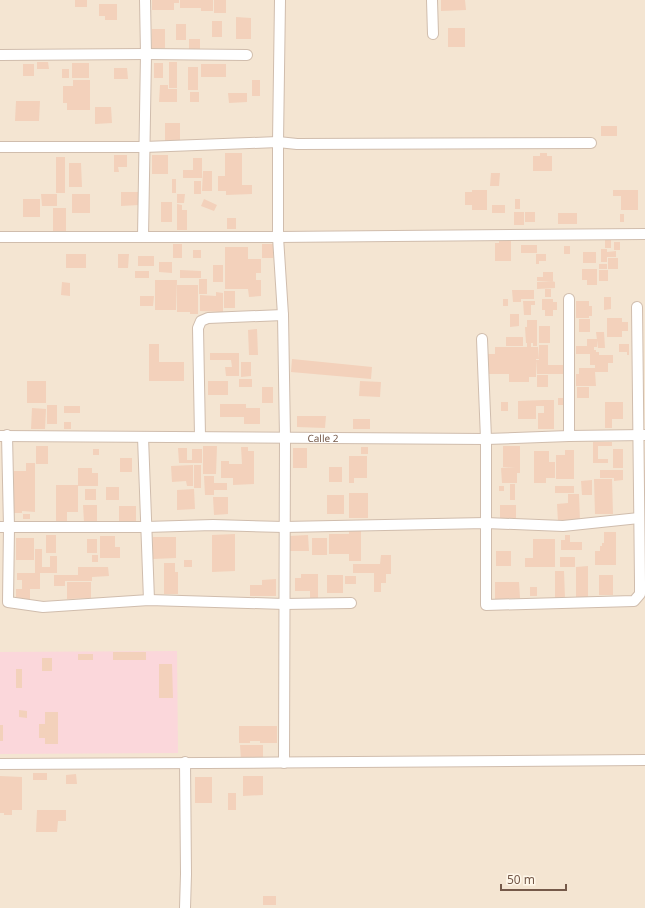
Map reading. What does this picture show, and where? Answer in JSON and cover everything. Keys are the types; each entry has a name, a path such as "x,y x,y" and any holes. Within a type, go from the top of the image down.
{"street":[{"path":"143,237 146,54 145,0"},
{"path":"280,0 278,237 282,315 285,438 284,763"},
{"path":"432,0 433,34"},
{"path":"0,55 247,55"},
{"path":"0,147 144,147 278,142 297,144 591,143"},
{"path":"0,237 278,237 645,234"},
{"path":"569,299 569,436"},
{"path":"482,339 486,439 486,605 634,601 640,594 639,518 642,435 637,307"},
{"path":"200,436 198,328 201,321 208,318 282,315"},
{"name":"Calle 2","path":"3,436 200,436 486,439 642,435"},
{"path":"3,436 4,602 43,607 148,600 284,604 351,603"},
{"path":"143,436 148,600"},
{"path":"4,527 146,527 213,525 284,527 486,523 563,526 639,518"},
{"path":"0,764 645,760"},
{"path":"185,762 185,908"}],"shaded area":[{"path":"0,0 645,0 645,908 0,908"},
{"path":"177,651 178,753 0,754 0,652"}],"building":[{"path":"75,0 87,0 87,7 75,7"},
{"path":"152,0 179,0 179,3 174,3 174,10 152,10"},
{"path":"180,0 201,0 201,8 180,8"},
{"path":"201,0 213,0 213,11 201,11"},
{"path":"214,0 226,0 226,13 214,13"},
{"path":"441,0 465,0 466,10 441,11"},
{"path":"99,4 117,4 117,20 105,20 105,16 99,16"},
{"path":"236,17 251,18 251,39 236,39"},
{"path":"212,21 222,21 222,37 212,37"},
{"path":"176,24 186,24 186,40 176,40"},
{"path":"448,28 465,28 465,47 448,47"},
{"path":"152,29 165,29 165,48 152,48"},
{"path":"189,39 200,39 200,51 189,51"},
{"path":"37,62 48,62 49,69 37,69"},
{"path":"169,62 177,62 177,88 169,88"},
{"path":"72,63 89,63 89,78 72,78"},
{"path":"154,63 163,63 163,78 154,78"},
{"path":"23,64 34,64 34,76 23,76"},
{"path":"201,64 226,64 226,77 201,77"},
{"path":"188,67 198,67 198,90 188,90"},
{"path":"114,68 127,68 128,79 114,79"},
{"path":"62,69 69,69 69,78 62,78"},
{"path":"73,80 90,80 90,110 67,110 67,103 63,103 63,86 73,86"},
{"path":"252,80 260,80 260,96 252,96"},
{"path":"160,85 168,85 168,89 177,89 177,102 159,102"},
{"path":"190,92 199,92 199,102 190,102"},
{"path":"228,93 247,93 247,102 229,103"},
{"path":"16,101 40,101 39,121 15,121"},
{"path":"95,107 111,107 112,123 95,124"},
{"path":"165,123 180,123 180,141 165,141"},
{"path":"601,126 617,126 617,136 601,136"},
{"path":"225,153 242,153 242,185 252,185 252,194 226,195 226,191 218,191 218,176 225,176"},
{"path":"540,153 547,153 547,156 552,156 552,171 533,171 533,156 540,156"},
{"path":"114,155 127,155 127,167 118,167 119,172 114,172"},
{"path":"152,155 168,155 168,174 152,174"},
{"path":"56,157 65,157 65,193 56,193"},
{"path":"193,158 202,158 202,178 183,178 183,170 193,170"},
{"path":"69,163 81,163 82,187 69,187"},
{"path":"203,171 212,171 212,191 202,191"},
{"path":"491,173 500,173 499,186 490,186"},
{"path":"172,179 176,179 176,193 172,193"},
{"path":"194,181 201,181 201,194 194,194"},
{"path":"472,190 487,190 487,210 472,210 472,205 465,205 465,192 472,192"},
{"path":"613,190 638,190 638,210 621,210 621,196 613,196"},
{"path":"121,192 139,192 139,205 121,206"},
{"path":"41,194 57,194 57,206 42,206"},
{"path":"72,194 90,194 90,213 72,213"},
{"path":"177,194 185,194 184,203 177,203"},
{"path":"23,199 40,199 40,217 23,217"},
{"path":"204,199 217,205 214,211 201,206"},
{"path":"515,199 520,199 520,209 515,209"},
{"path":"161,202 172,202 172,222 161,222"},
{"path":"177,204 182,205 182,210 187,210 187,230 177,230"},
{"path":"492,205 505,205 505,213 492,213"},
{"path":"53,208 66,208 66,231 53,231"},
{"path":"514,212 524,212 524,225 514,225"},
{"path":"525,212 535,212 535,222 525,222"},
{"path":"558,213 577,213 577,224 558,224"},
{"path":"620,214 624,214 624,222 620,222"},
{"path":"227,218 236,218 236,229 227,229"},
{"path":"499,240 511,240 511,261 495,261 495,243 499,243"},
{"path":"605,240 611,240 611,248 605,248"},
{"path":"614,242 620,242 620,250 614,250"},
{"path":"173,244 182,244 182,258 173,258"},
{"path":"262,244 273,244 273,258 262,258"},
{"path":"521,245 537,245 537,253 521,253"},
{"path":"564,246 570,246 570,254 564,254"},
{"path":"225,247 248,247 248,259 261,259 261,273 256,273 256,280 261,280 261,296 249,297 248,289 225,289"},
{"path":"601,249 607,249 607,252 616,251 616,257 607,257 607,262 601,262"},
{"path":"193,250 201,250 201,258 193,258"},
{"path":"583,252 596,252 596,263 583,263"},
{"path":"66,254 86,254 86,268 66,268"},
{"path":"118,254 129,254 128,268 118,268"},
{"path":"536,254 546,254 546,261 539,261 539,264 536,264"},
{"path":"138,256 154,256 154,266 138,266"},
{"path":"608,258 618,258 618,269 608,269"},
{"path":"159,262 172,262 172,273 159,272"},
{"path":"599,264 607,264 607,269 599,269"},
{"path":"213,265 223,265 223,282 213,282"},
{"path":"582,269 597,269 597,285 587,285 587,280 582,280"},
{"path":"180,270 201,271 201,278 180,278"},
{"path":"599,270 608,270 608,281 599,281"},
{"path":"135,271 149,271 149,278 135,278"},
{"path":"543,272 553,272 553,281 537,281 537,277 543,277"},
{"path":"199,279 207,279 207,294 199,294"},
{"path":"155,280 177,280 176,310 155,310"},
{"path":"62,282 70,283 70,296 61,295"},
{"path":"537,282 555,282 555,288 537,289"},
{"path":"177,285 198,285 198,314 190,314 190,312 177,312"},
{"path":"545,289 551,289 551,297 545,297"},
{"path":"512,290 534,290 534,299 521,299 521,302 513,302"},
{"path":"224,291 235,291 235,308 224,308"},
{"path":"216,292 223,293 223,312 200,311 200,295 216,296"},
{"path":"140,296 154,296 153,306 140,306"},
{"path":"604,297 611,297 611,309 604,310"},
{"path":"503,299 508,299 508,306 503,306"},
{"path":"542,299 553,299 553,302 557,302 557,310 553,310 553,316 545,316 545,310 542,310"},
{"path":"523,301 535,301 535,305 531,305 531,315 524,315"},
{"path":"576,301 589,301 589,306 592,306 592,316 589,316 589,318 576,318"},
{"path":"510,314 519,314 519,326 510,327"},
{"path":"607,318 622,318 622,322 628,322 628,331 622,331 622,337 607,337"},
{"path":"579,319 590,319 590,332 579,332"},
{"path":"527,320 537,320 537,346 533,346 533,343 526,343 525,327 527,327"},
{"path":"539,326 550,326 550,343 539,343"},
{"path":"257,329 258,355 249,355 248,330"},
{"path":"596,332 604,332 605,348 598,348"},
{"path":"506,337 523,337 523,346 506,346"},
{"path":"587,339 597,339 597,347 594,347 594,350 599,352 599,355 613,355 613,363 608,363 608,372 595,372 596,386 576,386 576,374 579,374 579,368 595,368 595,365 590,365 590,354 576,354 576,346 587,346"},
{"path":"527,343 531,343 531,347 538,347 539,359 536,359 536,377 529,377 529,382 509,382 509,374 488,374 488,354 495,354 495,347 527,347"},
{"path":"149,344 159,344 159,362 184,362 184,381 149,381"},
{"path":"619,344 629,344 629,355 627,355 627,352 619,352"},
{"path":"539,345 548,345 548,365 563,365 563,374 537,374 536,360 539,360"},
{"path":"210,353 239,353 239,376 226,376 225,367 232,367 231,360 210,360"},
{"path":"292,359 372,367 371,379 291,372"},
{"path":"241,362 251,362 251,376 241,377"},
{"path":"537,375 548,375 548,387 537,387"},
{"path":"239,379 252,379 252,387 239,387"},
{"path":"27,381 46,381 46,403 27,403"},
{"path":"208,381 228,381 228,395 208,395"},
{"path":"360,381 381,382 380,397 359,396"},
{"path":"262,387 273,387 273,403 262,403"},
{"path":"577,387 589,387 589,398 577,398"},
{"path":"558,398 563,398 563,405 558,405"},
{"path":"544,400 544,406 536,406 536,419 518,419 518,401"},
{"path":"544,400 554,400 554,429 538,429 538,413 544,413"},
{"path":"501,402 508,402 508,411 501,411"},
{"path":"605,402 623,402 623,419 612,419 612,428 605,428"},
{"path":"220,404 246,404 246,408 260,408 260,424 244,424 244,417 220,417"},
{"path":"47,405 57,405 57,424 47,424"},
{"path":"64,406 80,406 80,413 64,413"},
{"path":"32,408 46,409 45,429 31,429"},
{"path":"297,416 326,416 325,428 297,427"},
{"path":"353,419 370,419 370,429 353,429"},
{"path":"64,422 71,422 71,429 64,429"},
{"path":"593,442 612,442 612,446 598,446 598,459 608,459 608,463 593,463"},
{"path":"36,446 48,446 48,464 36,464"},
{"path":"203,446 217,446 216,474 203,474"},
{"path":"503,446 520,446 520,473 517,473 517,483 502,483 501,468 515,467 503,467"},
{"path":"241,447 248,447 248,451 254,451 254,484 233,485 233,478 221,478 221,461 229,461 229,464 242,464"},
{"path":"361,447 368,447 368,454 361,454"},
{"path":"178,448 187,448 187,460 192,460 192,449 202,449 202,463 179,463"},
{"path":"293,448 307,448 307,468 293,468"},
{"path":"93,449 99,449 99,455 93,455"},
{"path":"613,449 623,449 623,468 613,468"},
{"path":"565,450 574,450 574,479 556,479 556,455 565,455"},
{"path":"534,451 549,451 549,462 555,462 555,478 546,478 546,483 534,483"},
{"path":"349,456 367,456 367,478 354,478 354,483 349,483"},
{"path":"120,458 132,458 132,472 120,472"},
{"path":"26,463 35,463 35,512 22,511 22,513 14,513 14,471 26,471"},
{"path":"193,465 193,486 187,486 186,481 172,482 171,466"},
{"path":"194,465 201,465 201,488 194,488"},
{"path":"329,467 342,467 342,482 329,482"},
{"path":"78,468 92,468 92,473 98,473 98,486 78,486"},
{"path":"600,470 623,470 623,480 614,481 614,478 600,478"},
{"path":"643,470 645,470 645,496 643,496"},
{"path":"204,476 214,476 214,483 227,483 227,490 214,490 214,495 205,495"},
{"path":"594,479 612,479 613,514 595,514"},
{"path":"592,480 592,495 582,495 581,481"},
{"path":"510,484 515,484 515,500 510,500"},
{"path":"56,485 78,485 78,512 67,512 67,521 56,521"},
{"path":"499,486 504,486 504,491 499,491"},
{"path":"555,486 574,486 574,493 555,493"},
{"path":"106,487 119,487 119,500 106,500"},
{"path":"85,489 96,489 96,500 85,500"},
{"path":"194,489 195,509 177,510 177,490"},
{"path":"349,493 368,493 368,518 349,518"},
{"path":"568,494 579,494 580,522 558,522 557,504 568,503"},
{"path":"327,495 344,495 344,514 327,514"},
{"path":"213,497 228,497 228,514 214,515"},
{"path":"83,505 97,505 97,522 84,522"},
{"path":"500,505 516,505 516,518 500,518"},
{"path":"119,506 136,506 136,521 119,521"},
{"path":"23,514 30,514 30,519 23,519"},
{"path":"349,531 361,531 361,561 349,561 349,554 329,554 329,534 349,534"},
{"path":"604,532 616,532 616,565 595,565 595,551 600,551 600,546 604,543"},
{"path":"235,534 235,571 212,572 212,535"},
{"path":"46,535 56,535 56,553 46,553"},
{"path":"308,535 309,551 290,551 289,536"},
{"path":"565,535 570,535 570,542 582,542 582,550 561,550 561,540 565,540"},
{"path":"100,536 115,536 115,547 120,547 120,558 100,558"},
{"path":"153,537 176,537 176,558 153,559"},
{"path":"16,538 34,538 34,560 16,560"},
{"path":"312,538 327,538 327,555 312,555"},
{"path":"87,539 97,539 97,553 87,553"},
{"path":"533,539 555,539 555,567 525,567 525,558 533,558"},
{"path":"35,549 42,549 42,567 50,567 50,556 57,556 57,573 40,573 40,589 30,589 30,601 16,601 16,589 22,589 22,580 17,580 17,573 35,573"},
{"path":"496,551 511,551 511,566 496,566"},
{"path":"92,555 98,555 98,562 92,562"},
{"path":"381,555 391,555 391,574 386,574 386,583 381,583 381,592 374,592 374,573 353,573 353,564 380,564"},
{"path":"560,557 575,557 575,567 560,567"},
{"path":"184,560 192,560 192,567 184,567"},
{"path":"164,563 175,563 175,572 178,572 178,594 164,594"},
{"path":"588,566 588,597 576,597 576,567"},
{"path":"78,567 108,567 109,576 92,577 92,581 65,581 65,586 54,586 54,575 78,575"},
{"path":"555,571 564,571 565,598 555,598"},
{"path":"301,574 318,574 318,599 310,599 310,591 295,591 295,578 301,578"},
{"path":"327,575 343,575 343,593 327,593"},
{"path":"599,575 613,575 613,595 599,595"},
{"path":"345,576 356,576 356,584 345,584"},
{"path":"276,579 276,596 250,596 250,585 262,585 262,580"},
{"path":"67,582 91,582 91,598 67,599"},
{"path":"495,582 519,582 520,598 495,599"},
{"path":"530,587 537,587 537,596 530,596"},
{"path":"113,652 146,652 146,660 113,660"},
{"path":"78,654 93,654 93,660 78,660"},
{"path":"42,658 52,658 52,671 42,671"},
{"path":"159,664 172,664 173,698 159,698"},
{"path":"16,669 22,669 22,688 16,688"},
{"path":"19,710 27,711 27,718 19,717"},
{"path":"45,712 58,712 58,744 45,744 45,738 39,738 39,724 45,724"},
{"path":"0,725 3,725 3,741 0,741"},
{"path":"239,726 277,726 277,743 260,743 260,741 250,741 250,743 239,743"},
{"path":"240,745 263,745 263,760 241,760"},
{"path":"33,773 47,773 47,780 33,780"},
{"path":"76,774 77,784 66,784 66,775"},
{"path":"0,776 22,777 22,810 12,810 12,815 4,815 4,813 0,813"},
{"path":"243,776 263,776 263,795 243,796"},
{"path":"195,777 212,777 212,803 195,803"},
{"path":"228,793 236,793 236,810 228,810"},
{"path":"37,810 66,810 66,821 58,821 57,832 36,832"},
{"path":"263,896 276,896 276,905 263,905"}]}
